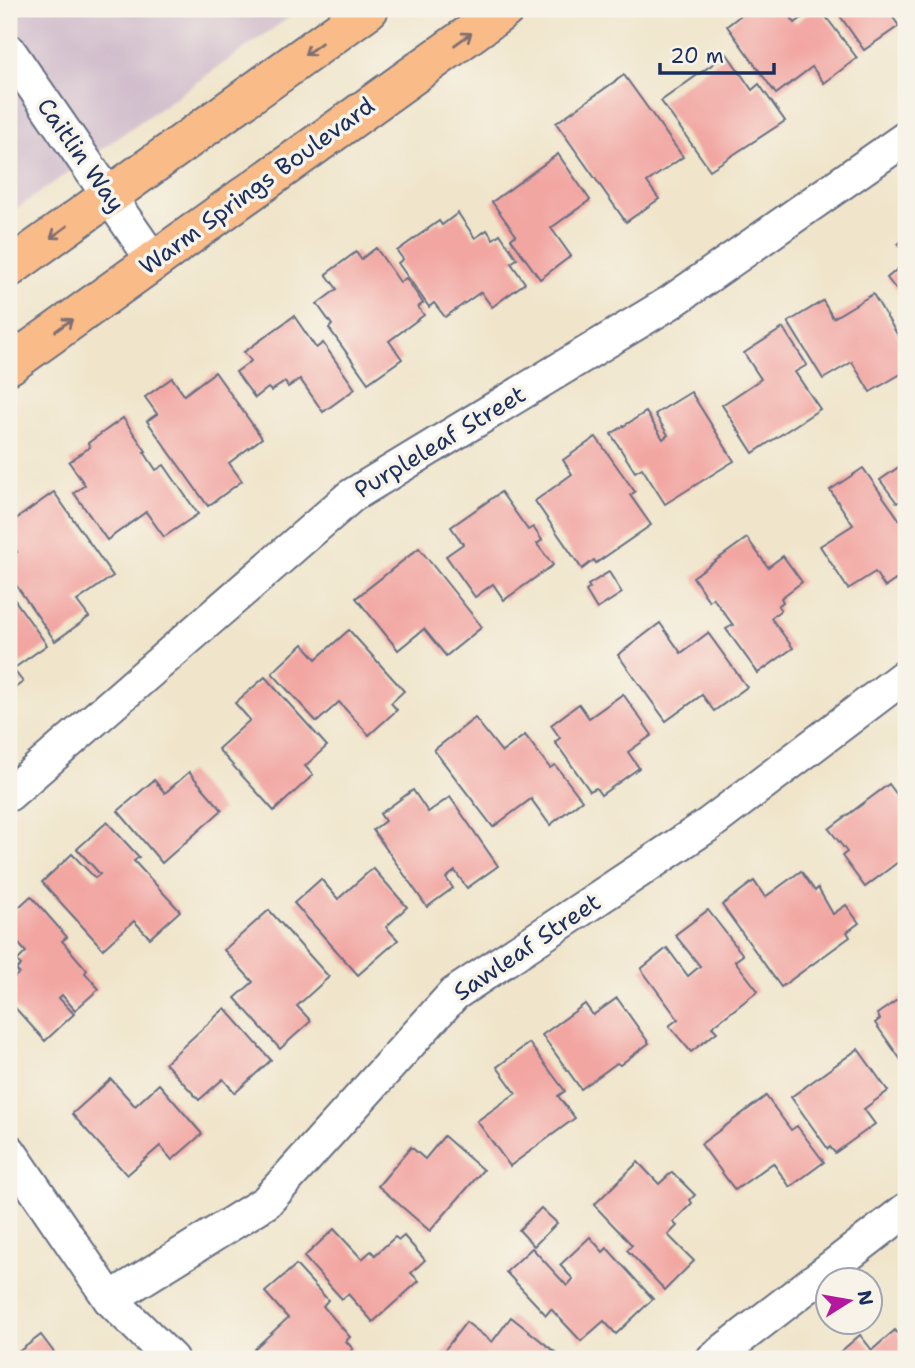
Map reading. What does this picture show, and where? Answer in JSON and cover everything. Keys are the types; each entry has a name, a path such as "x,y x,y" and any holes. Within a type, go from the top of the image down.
{"main road":[{"path":"9,268 369,9"},
{"name":"Warm Springs Boulevard","path":"9,365 505,9"}],"street":[{"name":"Caitlin Way","path":"9,51 153,260"},
{"name":"Purpleleaf Street","path":"9,794 351,495 671,302 906,138"},
{"name":"Sawleaf Street","path":"110,1298 266,1202 454,994 708,825 906,675"},
{"path":"9,1152 110,1298 171,1359"},
{"path":"713,1359 906,1210"}],"shaded area":[{"path":"9,9 301,9 9,214"}],"building":[{"path":"737,9 785,9 795,23 814,9 820,9 857,58 824,83 812,67 776,94 727,26 741,15"},
{"path":"844,9 887,9 899,26 864,50 838,13"},
{"path":"727,54 752,90 759,84 785,121 710,170 661,101"},
{"path":"624,75 683,157 647,182 659,199 626,222 556,123"},
{"path":"558,154 590,200 551,228 571,256 540,279 511,239 516,235 492,202"},
{"path":"458,213 475,238 487,230 493,239 500,234 517,259 511,263 525,283 492,307 481,292 445,317 434,303 429,307 398,263 403,259 397,251 439,221 442,225"},
{"path":"906,237 906,254 898,244"},
{"path":"376,248 400,282 406,278 423,303 418,307 424,315 389,341 402,359 368,383 329,328 332,325 317,304 337,289 326,274 356,252 361,259"},
{"path":"906,262 906,302 887,278"},
{"path":"873,294 906,349 906,371 870,392 852,362 823,379 788,322 823,301 833,318"},
{"path":"294,316 316,348 323,343 355,389 323,412 300,379 288,387 285,382 271,391 268,388 255,398 236,372 251,361 244,352"},
{"path":"783,328 807,365 795,372 820,409 753,453 722,405 761,379 744,353"},
{"path":"215,372 262,438 229,463 242,481 208,506 147,421 157,414 145,397 172,378 184,395"},
{"path":"691,392 734,461 665,504 642,468 635,472 611,434 646,412 663,439 668,435 655,414"},
{"path":"123,418 156,470 164,465 198,514 164,537 146,512 107,540 74,493 85,485 69,462 90,447 88,443"},
{"path":"596,437 635,492 630,495 651,525 596,563 594,560 582,569 535,501 572,474 563,460"},
{"path":"906,462 906,497 897,503 880,480"},
{"path":"863,468 906,529 906,573 885,587 875,572 848,589 820,546 853,525 830,490"},
{"path":"54,492 113,576 77,601 89,617 55,641 9,575 9,557 17,552 9,539 9,524"},
{"path":"501,492 528,530 533,527 542,540 537,544 553,565 504,600 493,584 475,597 446,556 463,544 451,527"},
{"path":"747,538 768,567 783,556 802,582 781,598 783,602 778,606 781,610 771,618 793,648 758,673 726,629 733,625 713,598 709,601 693,577"},
{"path":"419,548 482,627 446,656 424,629 398,650 356,598"},
{"path":"609,572 622,593 597,609 586,591 590,588 588,585"},
{"path":"9,592 47,645 13,669 23,682 9,692"},
{"path":"660,623 681,653 708,633 747,687 714,711 702,695 666,721 618,655"},
{"path":"349,630 404,691 391,703 397,710 369,735 339,702 317,722 272,673 303,644 316,659"},
{"path":"265,677 327,746 305,766 313,775 274,811 218,749 250,720 235,703"},
{"path":"623,694 652,735 628,752 639,768 601,795 596,788 590,791 555,742 560,738 551,725 579,704 589,718"},
{"path":"475,718 502,752 525,735 550,768 555,765 582,800 550,825 531,799 493,827 434,750"},
{"path":"189,772 222,810 162,863 118,811 154,780 165,793"},
{"path":"889,784 906,807 906,856 865,887 842,856 847,852 829,829"},
{"path":"413,790 428,812 450,797 498,866 467,888 455,871 446,878 453,888 427,907 373,830 385,821 380,814"},
{"path":"107,822 139,857 134,861 180,911 150,938 134,921 103,949 42,882 72,854 95,878 100,874 77,849"},
{"path":"373,868 407,907 386,927 398,940 358,975 294,903 321,879 338,899"},
{"path":"801,871 815,891 818,888 833,914 846,905 859,923 847,932 850,937 781,987 722,905 754,881 765,897"},
{"path":"31,896 67,937 62,941 99,989 75,1010 62,995 59,998 74,1014 45,1041 9,1001 9,982 19,973 16,970 21,965 17,961 26,952 9,933 9,916"},
{"path":"269,910 329,977 297,1006 311,1021 280,1049 235,998 253,982 224,950"},
{"path":"708,910 743,955 735,961 758,991 712,1027 717,1032 691,1052 669,1026 678,1019 641,969 667,948 688,976 700,966 675,935"},
{"path":"906,994 906,1067 875,1023 880,1019 877,1014"},
{"path":"617,998 649,1043 581,1089 542,1035 585,1004 593,1015"},
{"path":"225,1008 271,1060 235,1093 223,1079 199,1100 165,1063"},
{"path":"529,1043 565,1091 558,1096 575,1118 510,1166 477,1121 516,1093 497,1067"},
{"path":"858,1049 888,1091 864,1109 875,1124 835,1153 830,1147 828,1149 791,1097"},
{"path":"111,1079 135,1106 159,1084 202,1134 172,1160 160,1146 127,1175 72,1114"},
{"path":"766,1096 791,1130 797,1126 824,1162 790,1187 773,1163 735,1190 701,1144"},
{"path":"444,1136 483,1170 430,1231 378,1186 411,1147 425,1159"},
{"path":"638,1162 659,1184 672,1172 695,1195 690,1200 692,1203 673,1222 677,1226 668,1235 694,1261 665,1290 627,1250 632,1245 594,1205"},
{"path":"541,1208 557,1223 534,1246 519,1230"},
{"path":"334,1229 362,1259 371,1251 375,1255 395,1237 399,1240 404,1236 425,1260 411,1273 419,1281 373,1322 348,1294 342,1299 304,1257"},
{"path":"590,1237 603,1252 607,1248 653,1299 616,1334 604,1321 581,1341 551,1309 546,1315 506,1272 532,1248 567,1286 573,1279 560,1265"},
{"path":"296,1265 328,1300 323,1306 350,1337 346,1341 353,1349 342,1359 333,1353 326,1359 263,1359 254,1349 288,1318 265,1292"},
{"path":"511,1317 555,1352 549,1359 438,1359 466,1322 492,1342"},
{"path":"895,1330 906,1343 906,1359 832,1359 859,1336 872,1350"},
{"path":"41,1335 59,1359 9,1359"}]}
